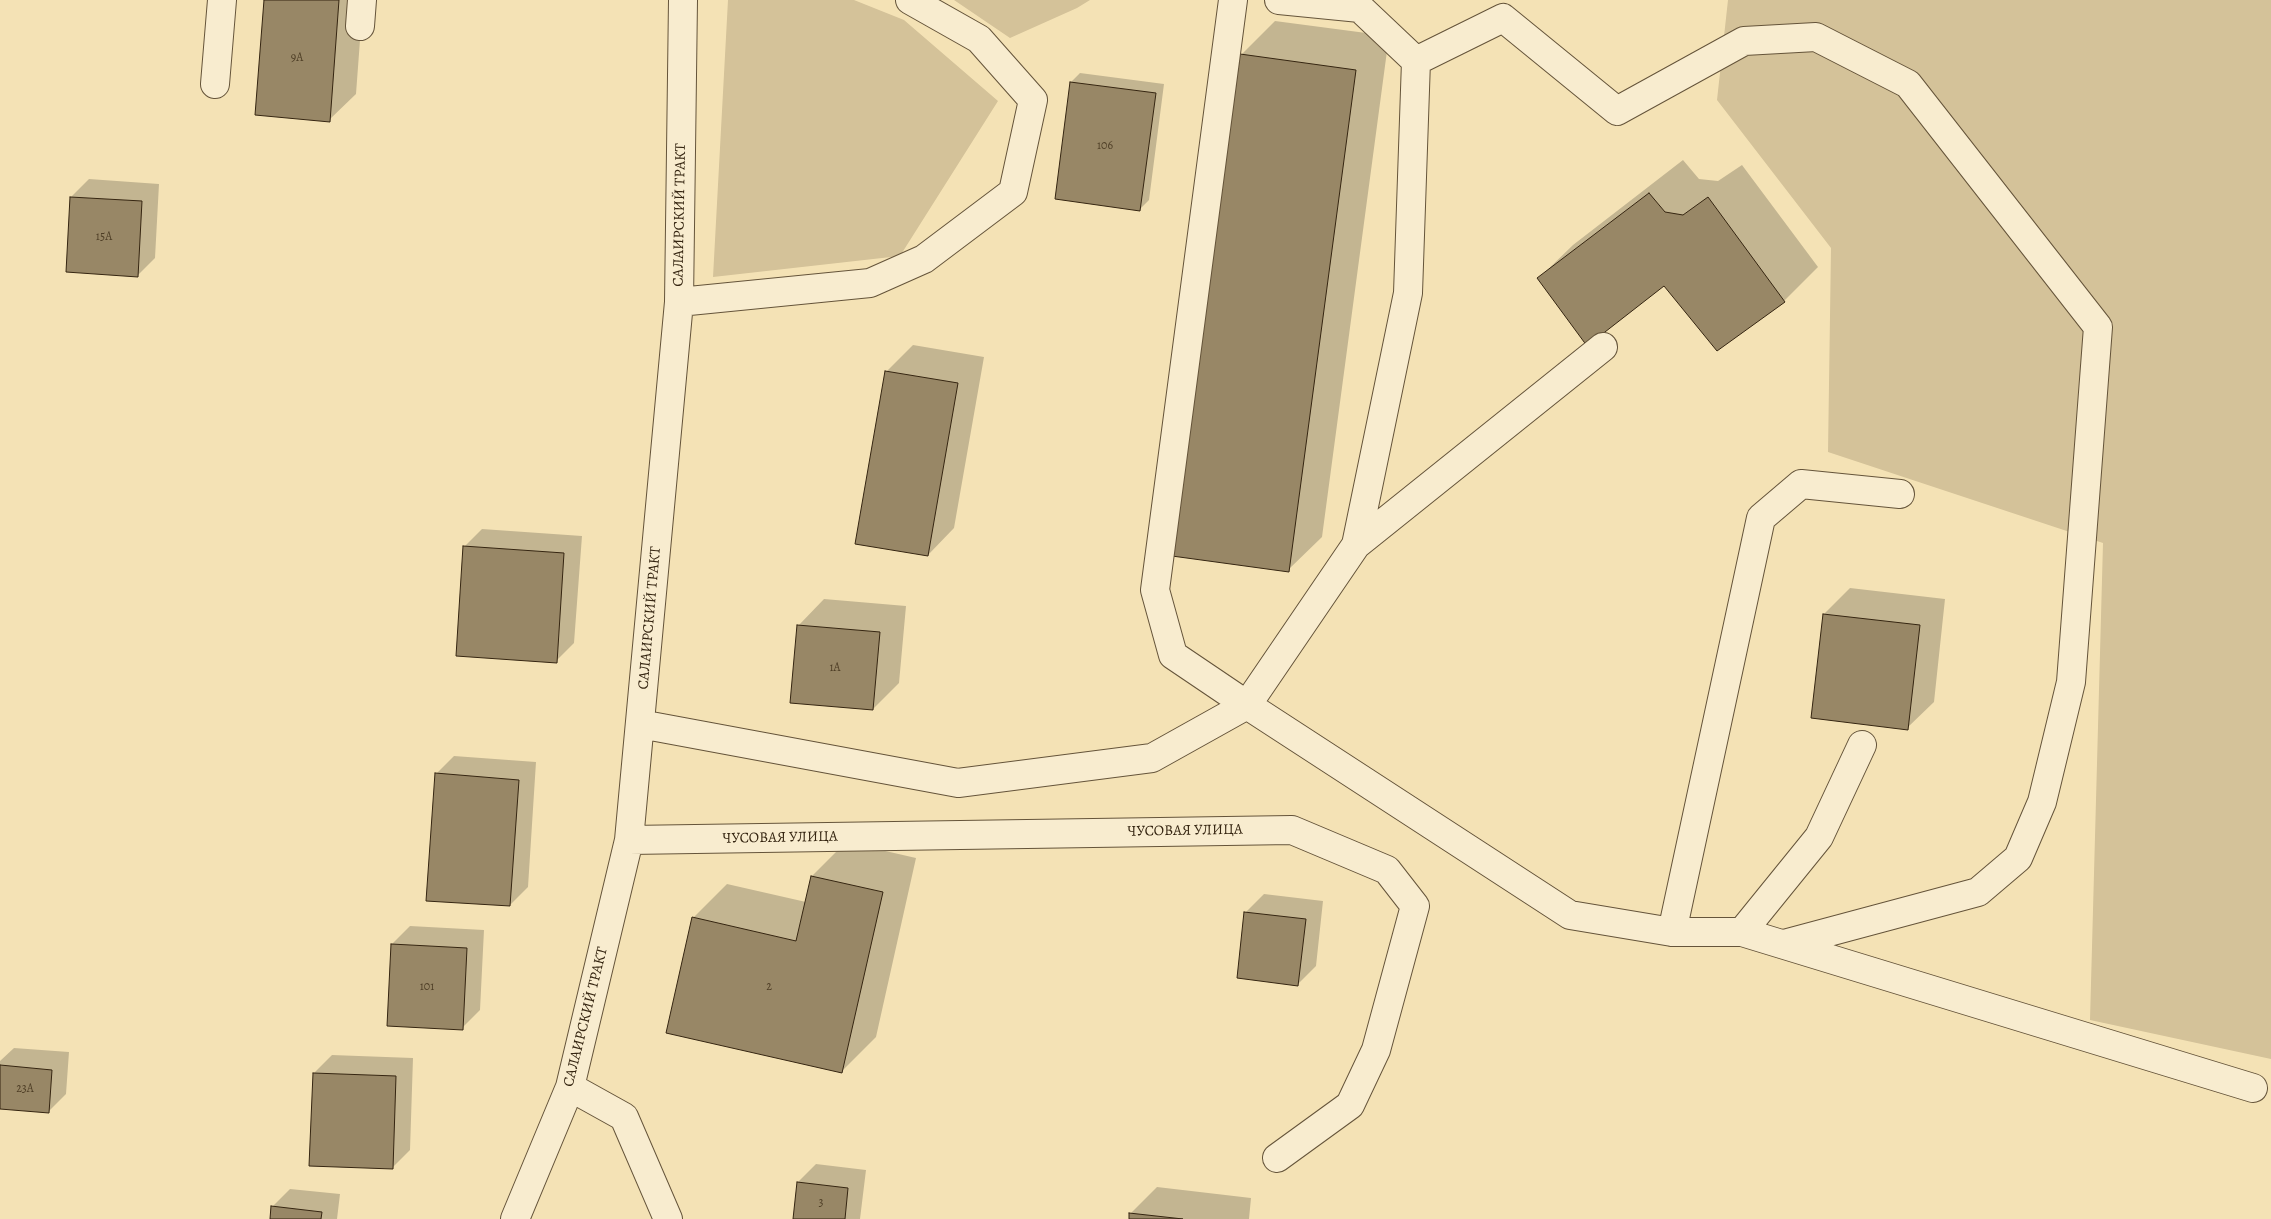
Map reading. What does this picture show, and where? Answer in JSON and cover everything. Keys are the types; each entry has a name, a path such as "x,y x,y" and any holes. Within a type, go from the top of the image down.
{"street":[{"path":"215,84 222,0"},
{"name":"САЛАИРСКИЙ ТРАКТ","path":"515,1219 570,1087 629,840 679,302 683,0"},
{"path":"679,302 870,283 924,259 1013,192 1033,100 979,39 910,0"},
{"path":"1233,0 1155,590 1173,655 1246,705 1570,915 1672,932 1742,932 2253,1088"},
{"path":"1279,0 1360,8 1416,61 1408,293 1356,545"},
{"path":"1416,61 1503,18 1616,111 1744,41 1816,37 1908,84 2098,327 2071,682 2042,802 2018,858 1978,892 1784,944"},
{"path":"640,724 958,783 1152,758 1246,705 1356,545 1603,346"},
{"path":"1672,932 1760,518 1800,484 1900,494"},
{"path":"1742,932 1819,837 1862,745"},
{"name":"ЧУСОВАЯ УЛИЦА","path":"629,840 1292,830 1387,870 1415,906 1376,1050 1350,1105 1277,1158"},
{"path":"570,1087 624,1117 668,1219"}],"shaded area":[{"path":"728,0 854,0 904,20 998,101 900,256 713,277"},
{"path":"954,0 1090,0 1077,8 1010,38"},
{"path":"1728,0 2271,0 2271,1059 2090,1020 2103,543 1828,452 1831,248 1717,100"}],"building":[{"path":"264,0 339,0 330,122 255,115"},
{"path":"1240,54 1356,70 1289,572 1172,556"},
{"path":"1070,82 1156,93 1140,211 1055,199"},
{"path":"1649,193 1665,212 1683,215 1708,197 1785,302 1717,351 1664,286 1587,346 1537,278"},
{"path":"70,197 142,201 138,277 66,272"},
{"path":"885,371 958,383 928,556 855,544"},
{"path":"463,546 564,553 557,663 456,656"},
{"path":"1823,614 1920,625 1908,730 1811,718"},
{"path":"797,625 880,632 873,710 790,703"},
{"path":"435,773 519,780 510,906 426,901"},
{"path":"811,876 883,892 842,1073 666,1033 692,917 796,941"},
{"path":"1244,912 1306,919 1298,986 1237,978"},
{"path":"391,944 467,948 463,1030 387,1026"},
{"path":"0,1065 52,1070 49,1113 0,1109"},
{"path":"313,1073 396,1076 393,1169 309,1166"},
{"path":"797,1182 848,1188 845,1219 793,1219"},
{"path":"271,1206 322,1212 321,1219 270,1219"},
{"path":"1129,1213 1183,1219 1129,1219"}]}
